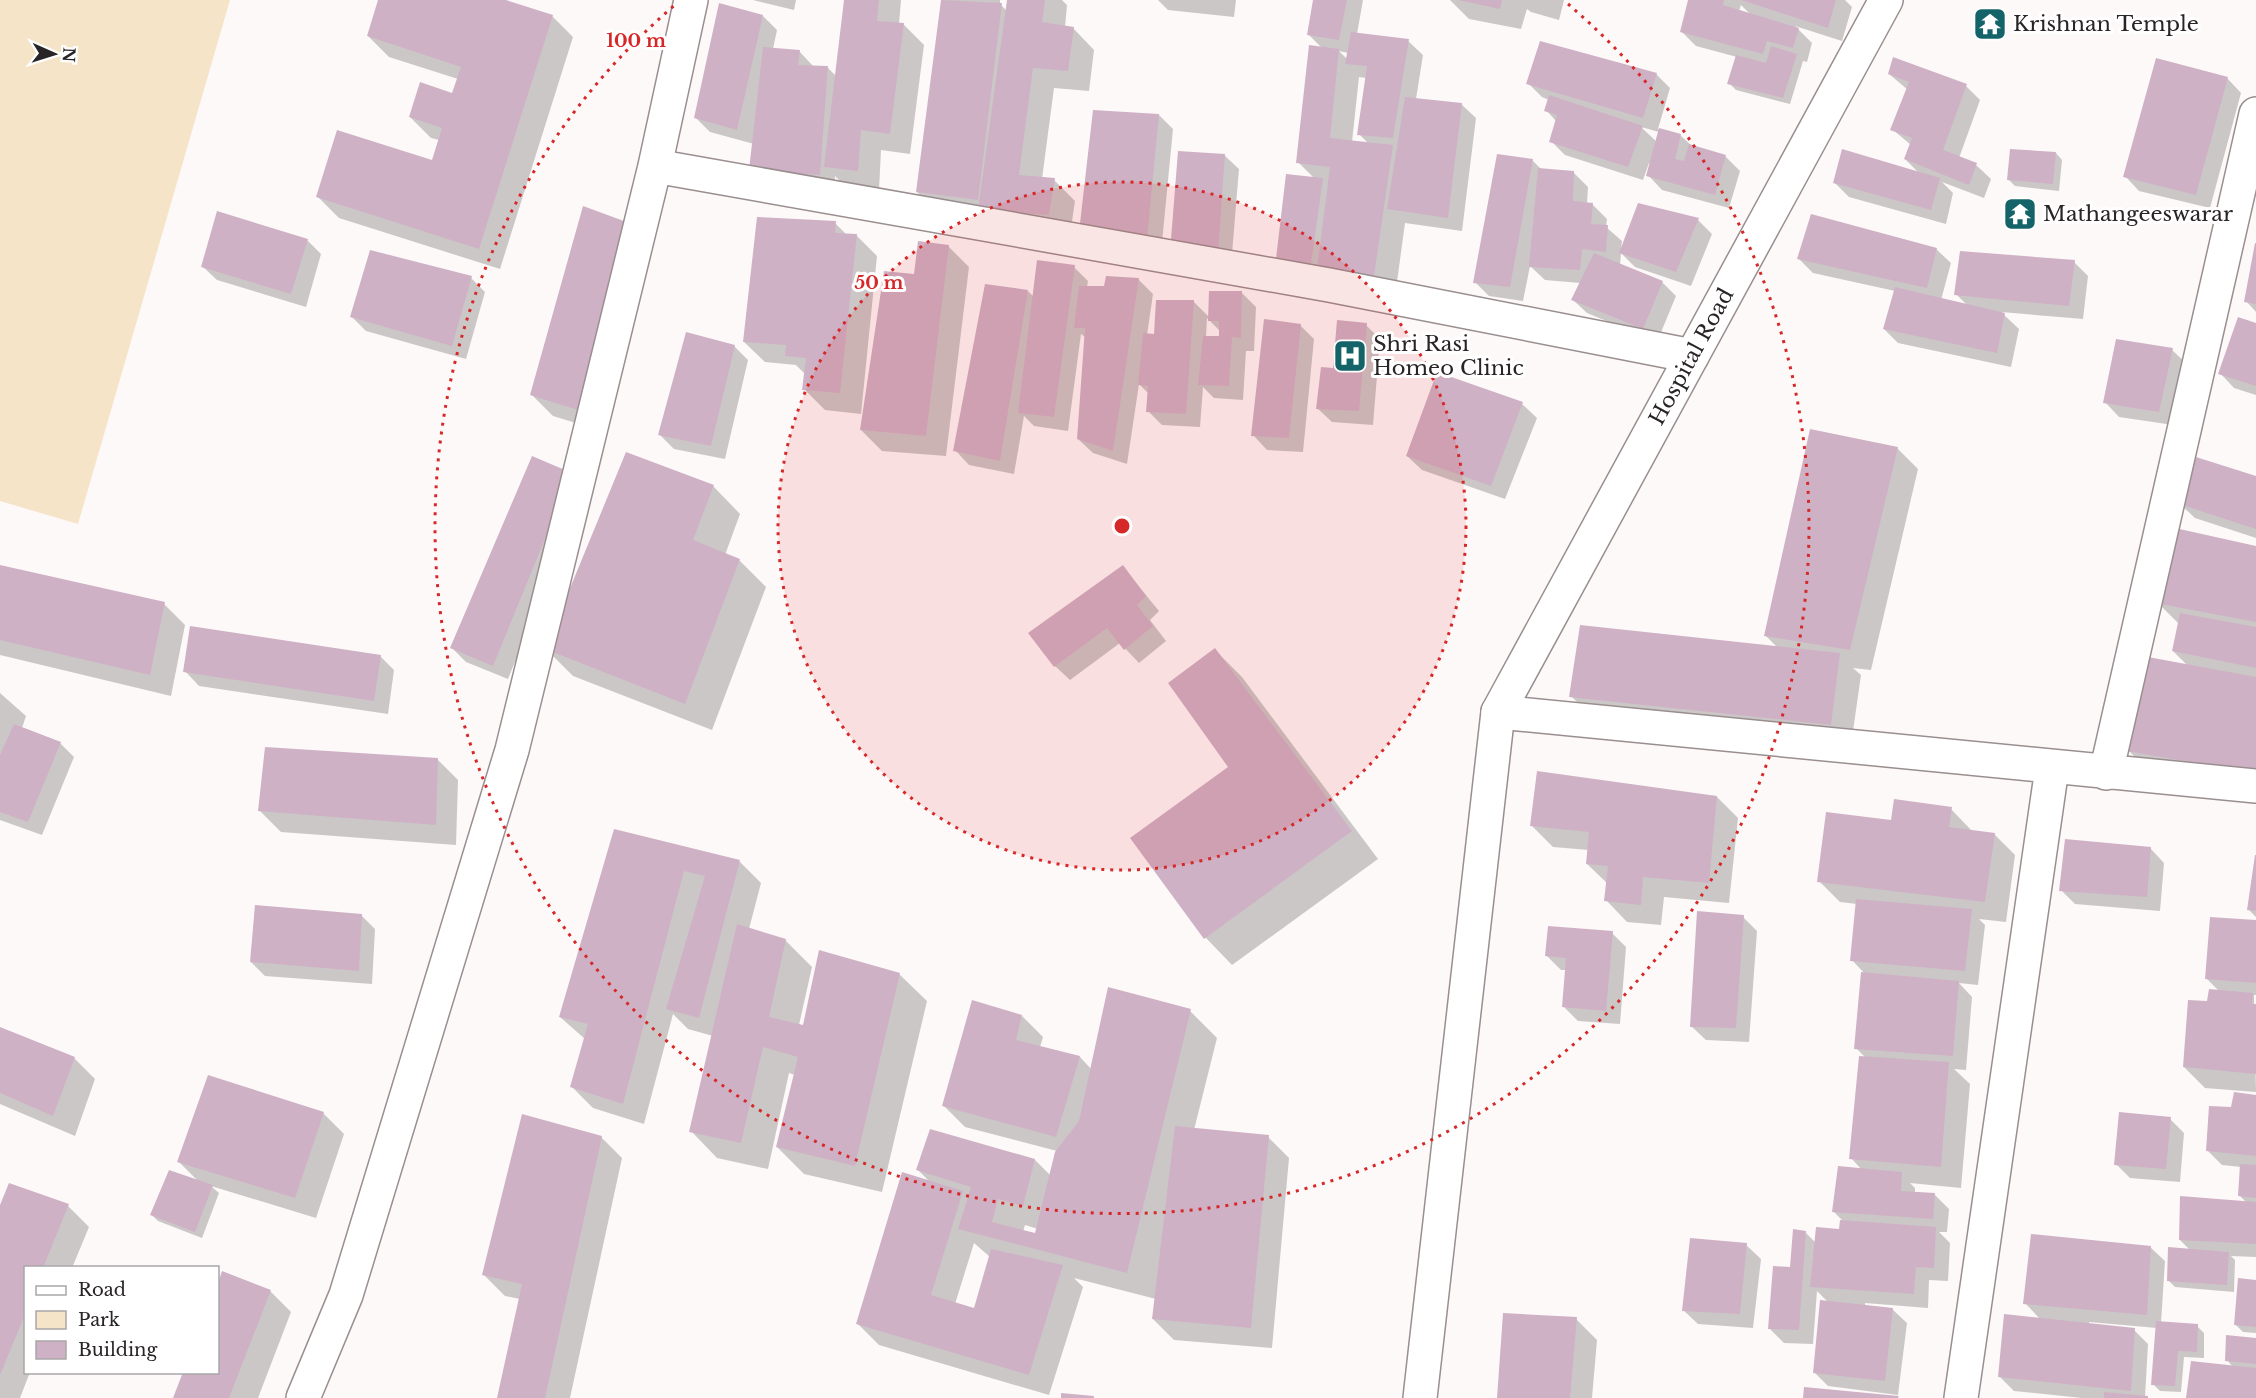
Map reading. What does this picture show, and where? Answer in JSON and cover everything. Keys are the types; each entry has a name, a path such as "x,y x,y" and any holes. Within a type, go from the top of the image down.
{"street":[{"path":"303,1398 346,1295 512,750 655,166 692,0"},
{"name":"Hospital Road","path":"1498,712 1886,0"},
{"path":"2106,773 2256,114"},
{"path":"655,166 1329,285 1692,356"},
{"path":"1420,1398 1498,712 2052,768 2256,786"},
{"path":"1961,1398 2052,768"}],"green space":[{"path":"0,0 230,0 78,524 0,501"}],"building":[{"path":"378,0 506,0 553,15 479,249 316,197 337,130 432,160 442,128 409,117 420,82 452,93 461,67 367,36"},
{"path":"844,0 879,0 877,21 904,23 890,134 861,130 858,171 824,167"},
{"path":"941,0 1002,3 978,200 916,192"},
{"path":"1007,0 1045,0 1042,22 1074,27 1068,71 1033,68 1019,175 1055,178 1049,215 978,210"},
{"path":"1313,0 1347,0 1339,40 1307,35"},
{"path":"1458,0 1502,0 1500,9"},
{"path":"1688,0 1724,0 1723,5 1799,28 1793,48 1767,41 1763,54 1680,32"},
{"path":"1741,0 1836,0 1828,28"},
{"path":"719,3 763,15 737,130 694,118"},
{"path":"1351,32 1409,39 1393,138 1357,135 1367,66 1345,64"},
{"path":"1540,41 1657,73 1643,118 1526,84"},
{"path":"1309,45 1339,49 1330,138 1393,145 1373,283 1316,277 1330,167 1296,163"},
{"path":"1771,46 1797,54 1783,98 1727,84 1736,55 1766,63"},
{"path":"763,47 800,50 798,65 828,66 820,175 749,170"},
{"path":"1893,57 1967,84 1943,150 1977,163 1969,185 1904,159 1912,138 1890,130 1909,82 1888,74"},
{"path":"2156,58 2228,77 2196,195 2123,177"},
{"path":"1549,95 1643,126 1628,167 1549,142 1557,115 1544,111"},
{"path":"1405,97 1462,103 1448,218 1387,209"},
{"path":"1093,110 1159,114 1147,239 1079,232"},
{"path":"1659,128 1681,134 1675,159 1684,161 1689,144 1726,155 1715,195 1646,176"},
{"path":"1842,149 1940,178 1931,210 1833,183"},
{"path":"2010,149 2056,152 2053,184 2007,180"},
{"path":"1178,151 1225,154 1218,253 1170,252"},
{"path":"1497,154 1533,159 1510,287 1473,283"},
{"path":"1538,168 1574,171 1573,201 1593,203 1591,224 1608,225 1606,252 1582,249 1580,270 1529,267"},
{"path":"1286,174 1323,178 1311,264 1276,259"},
{"path":"1638,203 1699,218 1676,272 1619,253"},
{"path":"583,206 632,224 578,410 530,395"},
{"path":"217,211 308,239 291,294 201,267"},
{"path":"1811,214 1937,248 1927,288 1797,259"},
{"path":"757,217 836,221 835,233 857,234 840,393 802,390 806,358 785,356 786,345 743,342"},
{"path":"918,241 949,245 926,436 860,430 884,271 914,274"},
{"path":"2256,243 2256,304 2244,302"},
{"path":"370,250 472,276 452,346 350,317"},
{"path":"1960,251 2075,260 2069,306 1954,295"},
{"path":"1594,253 1663,281 1643,329 1571,300"},
{"path":"1037,260 1075,265 1054,417 1018,413"},
{"path":"1106,276 1139,278 1113,451 1077,439 1085,328 1074,328 1079,286 1104,286"},
{"path":"985,284 1028,290 1000,461 953,451"},
{"path":"1895,287 2005,313 1997,353 1883,329"},
{"path":"1209,291 1242,291 1241,338 1232,337 1229,386 1198,385 1203,336 1219,336 1219,321 1208,321"},
{"path":"1156,300 1194,300 1186,414 1146,412 1148,386 1138,385 1143,333 1154,334"},
{"path":"2238,317 2256,323 2256,386 2218,374"},
{"path":"1264,319 1301,324 1289,438 1251,436"},
{"path":"1337,320 1367,323 1359,411 1316,409 1321,367 1333,368"},
{"path":"686,332 735,345 711,446 658,435"},
{"path":"2116,339 2173,348 2159,412 2103,403"},
{"path":"1437,372 1523,402 1491,486 1406,456"},
{"path":"1810,429 1898,447 1850,650 1764,636"},
{"path":"626,452 714,485 693,540 740,559 685,704 545,649"},
{"path":"532,456 572,473 493,666 450,648"},
{"path":"2196,457 2256,476 2256,529 2179,504"},
{"path":"2175,528 2256,546 2256,622 2155,603"},
{"path":"0,565 165,602 150,675 0,640"},
{"path":"1123,565 1146,596 1137,605 1153,626 1124,650 1107,628 1054,667 1028,633"},
{"path":"2180,613 2256,627 2256,668 2172,651"},
{"path":"1580,625 1840,653 1831,725 1569,697"},
{"path":"190,626 381,655 374,701 183,672"},
{"path":"1215,648 1352,831 1204,939 1130,838 1228,767 1168,683"},
{"path":"2148,657 2256,677 2256,773 2126,751"},
{"path":"14,724 61,742 28,822 0,812 0,755"},
{"path":"265,747 438,758 436,825 258,811"},
{"path":"1537,771 1717,796 1709,883 1643,877 1641,905 1604,901 1608,866 1586,864 1589,832 1530,826"},
{"path":"1894,799 1952,807 1949,827 1995,833 1985,902 1817,882 1826,812 1891,820"},
{"path":"614,829 740,860 699,1018 666,1009 705,876 684,871 623,1104 570,1087 588,1024 559,1017"},
{"path":"2065,839 2151,847 2147,897 2059,891"},
{"path":"2256,855 2256,911 2247,910"},
{"path":"1856,899 1972,909 1965,971 1850,961"},
{"path":"255,905 362,914 359,971 250,962"},
{"path":"1697,911 1744,915 1736,1028 1690,1027"},
{"path":"2210,917 2256,920 2256,983 2205,979"},
{"path":"737,924 786,939 769,1017 803,1025 819,950 900,973 855,1166 776,1147 798,1057 763,1047 741,1143 689,1132"},
{"path":"1548,926 1613,931 1606,1011 1562,1007 1566,958 1545,956"},
{"path":"1861,972 1959,981 1953,1056 1854,1049"},
{"path":"1108,987 1191,1009 1127,1273 958,1229 971,1187 916,1170 930,1129 1035,1159 1023,1206 998,1199 992,1222 1035,1233 1055,1152 1079,1121"},
{"path":"2209,989 2253,993 2252,1004 2256,1004 2256,1074 2183,1067 2188,1000 2207,1001"},
{"path":"972,1000 1022,1015 1016,1040 1080,1056 1056,1137 942,1106"},
{"path":"0,1027 75,1057 53,1116 0,1093"},
{"path":"1859,1056 1949,1062 1941,1167 1849,1159"},
{"path":"208,1075 324,1112 295,1198 177,1162"},
{"path":"2234,1092 2256,1095 2256,1156 2206,1151 2209,1106 2231,1107"},
{"path":"2119,1112 2171,1117 2166,1169 2114,1165"},
{"path":"522,1114 602,1136 545,1398 497,1398 522,1284 482,1275"},
{"path":"1175,1126 1269,1135 1251,1328 1152,1319"},
{"path":"2240,1164 2256,1165 2256,1198 2238,1196"},
{"path":"1838,1166 1902,1172 1901,1191 1935,1193 1933,1219 1832,1212"},
{"path":"169,1170 213,1185 195,1232 150,1215"},
{"path":"902,1172 963,1191 931,1295 974,1308 991,1249 1063,1265 1029,1375 856,1324"},
{"path":"9,1183 69,1204 44,1266 24,1266 24,1317 0,1375 0,1205"},
{"path":"2180,1196 2256,1202 2256,1244 2179,1240"},
{"path":"1840,1220 1936,1227 1934,1268 1916,1267 1914,1294 1810,1287 1816,1227 1839,1229"},
{"path":"1793,1229 1806,1231 1799,1330 1768,1329 1773,1266 1790,1267"},
{"path":"2031,1234 2151,1246 2147,1315 2023,1304"},
{"path":"1690,1238 1747,1243 1740,1314 1682,1311"},
{"path":"2168,1247 2229,1252 2227,1285 2167,1281"},
{"path":"222,1271 271,1290 229,1398 173,1398 182,1374 219,1374 219,1280"},
{"path":"2238,1278 2256,1280 2256,1327 2234,1325"},
{"path":"1820,1300 1893,1308 1885,1381 1813,1373"},
{"path":"1503,1313 1577,1317 1570,1398 1497,1398"},
{"path":"2004,1314 2135,1328 2131,1391 1998,1377"},
{"path":"2156,1321 2198,1324 2197,1352 2178,1351 2175,1386 2151,1385"},
{"path":"2226,1335 2256,1338 2256,1364 2225,1361"},
{"path":"2191,1361 2256,1368 2256,1398 2186,1398"},
{"path":"1804,1387 1899,1396 1898,1398 1803,1398"},
{"path":"2104,1392 2148,1396 2148,1398 2104,1398"},
{"path":"1061,1393 1094,1396 1094,1398 1061,1398"}],"place":[{"name":"Krishnan Temple","path":"1990,24"},
{"name":"Mathangeeswarar","path":"2020,214"},
{"name":"Shri Rasi Homeo Clinic","path":"1350,356"}]}
